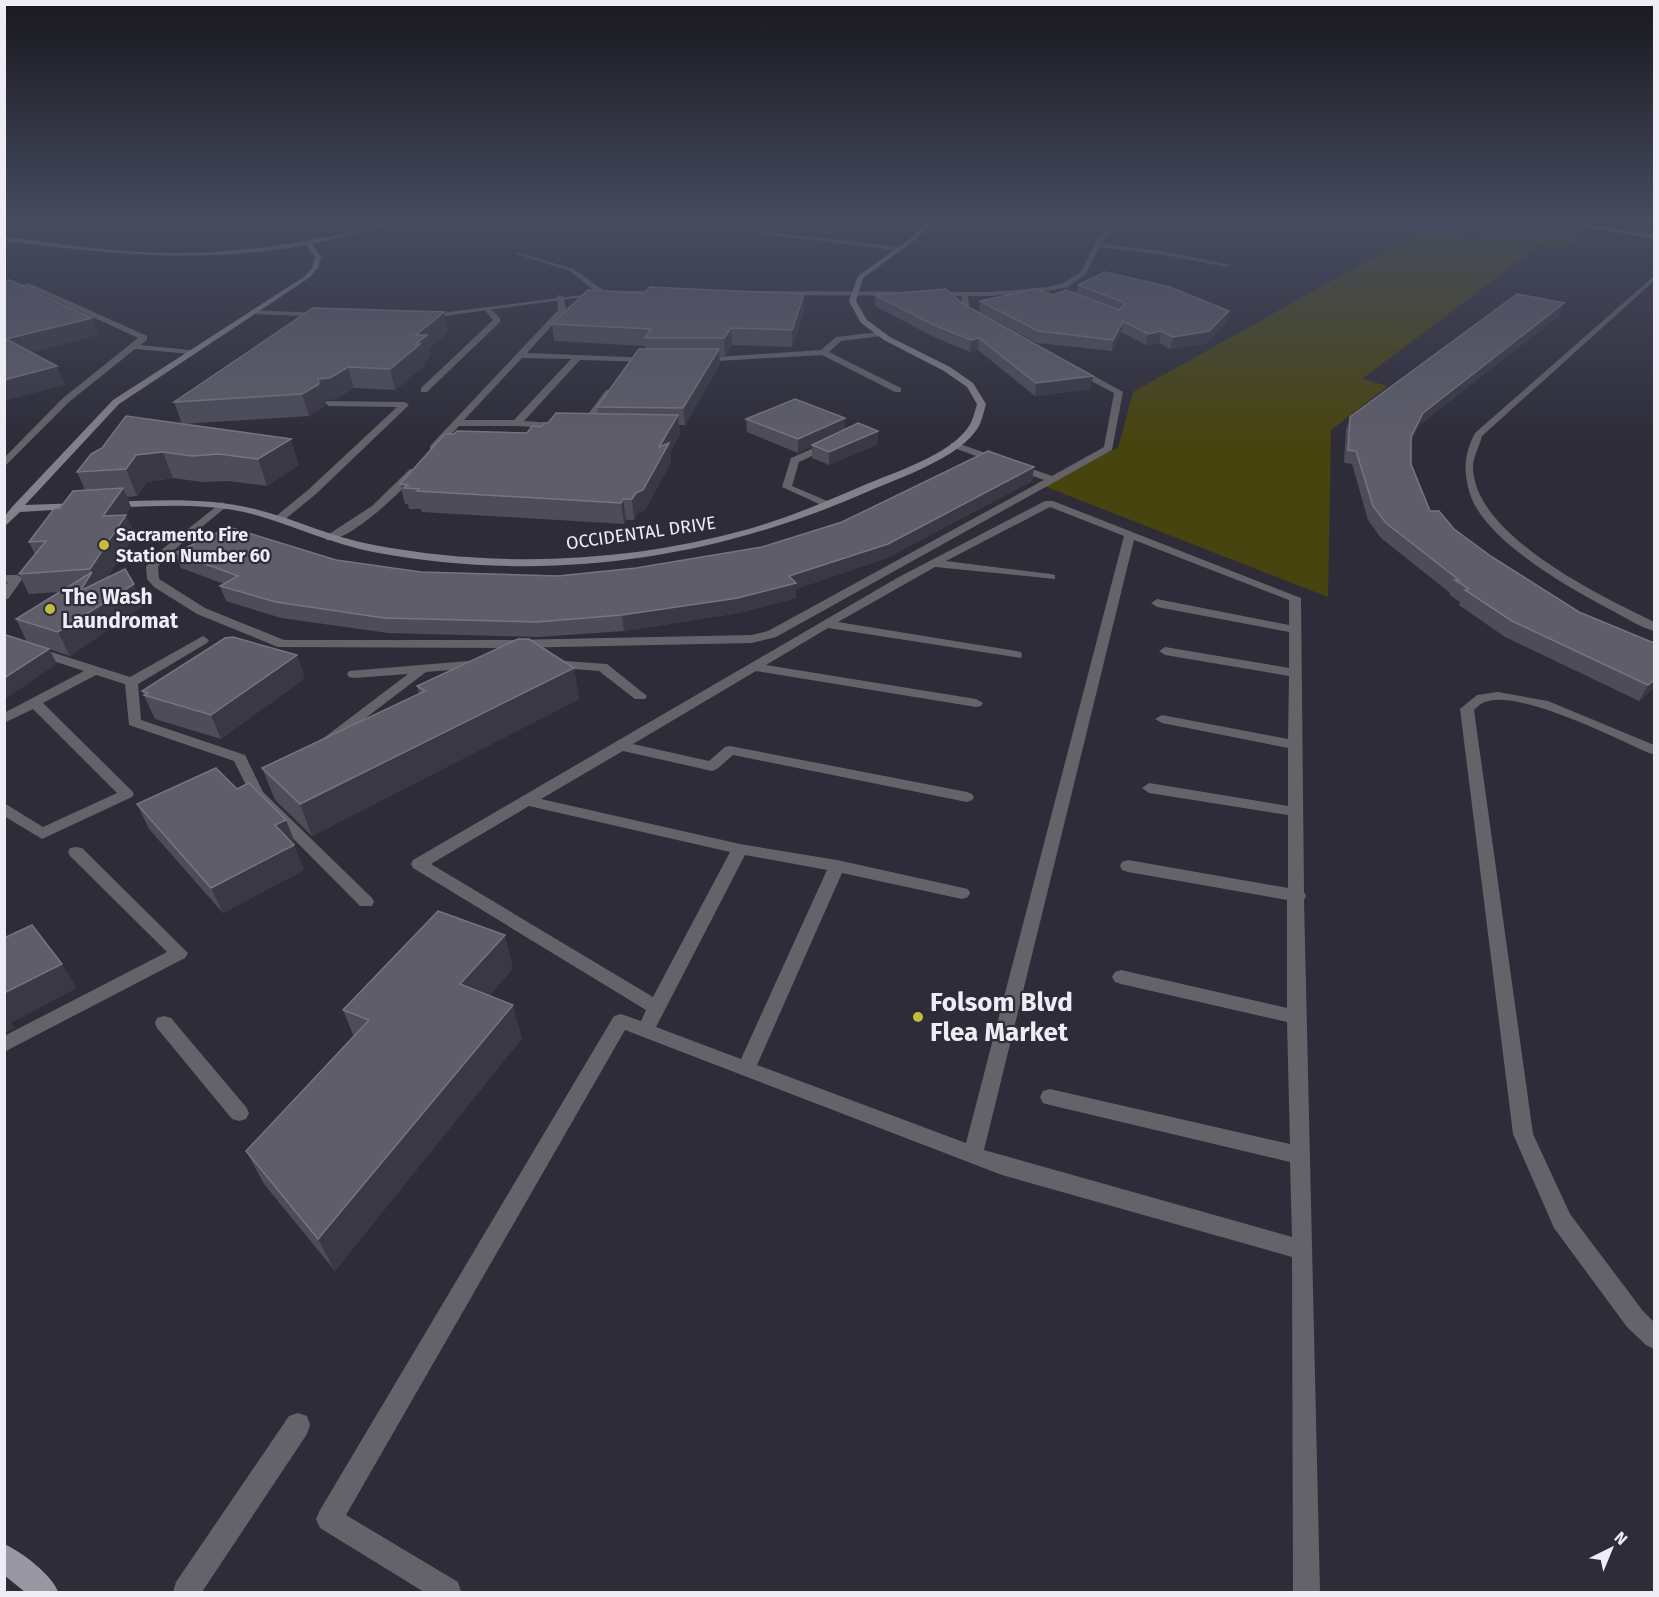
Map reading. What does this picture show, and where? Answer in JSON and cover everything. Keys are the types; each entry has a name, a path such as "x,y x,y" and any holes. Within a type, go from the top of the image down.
{"main road":[{"path":"4,1557 45,1593"}],"street":[{"path":"4,464 66,400 144,338 48,294"},
{"path":"4,524 12,511 102,415 137,386 279,294"},
{"path":"417,318 560,297 620,294"},
{"name":"OCCIDENTAL DRIVE","path":"12,511 160,502 222,505 279,519 330,538 400,553 511,561 582,559 667,550 725,538 774,525 828,506 954,445 965,437 980,415 981,406 975,392 959,375 879,334 856,309 852,294"},
{"path":"911,294 1014,294"},
{"path":"964,294 966,311 987,322"},
{"path":"1058,294 1067,297"},
{"path":"1637,294 1478,435 1470,448 1466,463 1468,480 1476,498 1489,518 1513,542 1577,586 1654,627"},
{"path":"425,457 454,423 562,310 560,297"},
{"path":"424,390 497,320 488,309"},
{"path":"253,312 333,315"},
{"path":"301,321 310,314"},
{"path":"823,352 839,339 879,334"},
{"path":"135,346 190,352"},
{"path":"685,360 728,360 823,352 898,390"},
{"path":"520,355 664,360"},
{"path":"517,423 577,358"},
{"path":"625,370 632,360"},
{"path":"222,505 159,557 152,567 153,579 158,585 201,611 282,644 510,644 752,639 772,634 1109,448 1119,392 1068,365"},
{"path":"583,428 618,379"},
{"path":"279,519 312,492 405,405 329,403"},
{"path":"454,423 517,423 594,428"},
{"path":"828,506 787,487 794,459 842,439"},
{"path":"954,445 1053,479"},
{"path":"330,538 373,511 396,491 418,465"},
{"path":"657,1008 419,864 826,624 933,563 1049,503 1295,598 1298,896 1296,1017 1303,1250 1307,1593"},
{"path":"973,1155 1130,534"},
{"path":"933,563 1051,577"},
{"path":"4,579 17,578 4,596"},
{"path":"1157,603 1296,630"},
{"path":"826,624 1016,655"},
{"path":"4,641 131,682 203,640"},
{"path":"1165,651 1295,673"},
{"path":"354,675 491,663"},
{"path":"536,663 602,667 640,696"},
{"path":"753,667 976,703"},
{"path":"4,719 95,670"},
{"path":"312,753 421,670"},
{"path":"131,682 134,722 240,758 261,790 366,902"},
{"path":"1654,750 1544,704 1511,696 1482,698 1467,709 1523,1134 1562,1221 1635,1319 1654,1337"},
{"path":"4,808 42,834 127,794 35,703"},
{"path":"1162,719 1296,745"},
{"path":"621,746 712,766 730,750 968,797"},
{"path":"1149,788 1297,812"},
{"path":"527,801 740,849 837,866 962,893"},
{"path":"645,1030 740,849"},
{"path":"4,1045 179,952 76,852"},
{"path":"746,1069 837,866"},
{"path":"1128,866 1298,896"},
{"path":"1121,977 1296,1017"},
{"path":"448,1593 330,1519 621,1021 1002,1166 1303,1250"},
{"path":"164,1023 238,1113"},
{"path":"1050,1097 1299,1155"},
{"path":"186,1593 298,1425"}],"shaded area":[{"path":"1309,294 1476,294 1362,379 1388,386 1331,430 1328,597 1036,483 1118,448 1133,392"}],"building":[{"path":"4,294 39,294 92,318 6,339 57,366 4,380"},
{"path":"584,294 804,294 792,330 731,328 724,338 645,338 651,329 552,324"},
{"path":"951,294 963,304 1093,376 1036,383 979,338 971,340 934,325 875,295"},
{"path":"1015,294 1075,294 1119,310 1124,305 1123,302 1101,294 1186,294 1229,311 1209,331 1173,337 1161,331 1148,334 1123,321 1113,340 1038,331 980,301"},
{"path":"1517,294 1564,303 1423,413 1411,437 1411,464 1430,511 1439,511 1454,529 1492,557 1579,612 1654,643 1654,680 1648,685 1512,621 1465,590 1469,589 1386,523 1373,506 1356,451 1348,450 1350,417"},
{"path":"313,308 444,312 416,335 427,335 416,344 420,344 390,369 348,367 330,378 318,379 319,384 302,394 174,402"},
{"path":"639,349 719,349 683,408 597,407"},
{"path":"795,399 845,418 798,439 746,419"},
{"path":"556,413 678,415 659,447 669,443 643,490 636,493 632,499 623,499 621,503 417,491 419,489 404,488 408,485 400,484 445,434 454,434 457,431 527,433 532,426 541,427 544,423 548,423"},
{"path":"126,416 291,439 258,459 219,454 192,456 163,452 136,455 126,469 77,472 91,454 102,448"},
{"path":"858,423 878,431 829,452 812,445"},
{"path":"988,451 1034,467 888,544 789,576 796,583 738,598 622,615 537,622 384,618 276,602 220,586 238,576 175,553 229,527 336,560 421,572 558,576 636,568 762,547 842,522"},
{"path":"123,488 103,516 126,515 90,569 19,574 46,541 29,542 54,509 60,508 73,491"},
{"path":"125,569 134,584 58,632 16,619 92,572 80,591"},
{"path":"4,636 49,649 4,678"},
{"path":"233,637 297,655 211,715 144,695 148,693 142,691 225,638"},
{"path":"518,639 529,639 574,668 300,804 262,768 425,691 417,686"},
{"path":"216,768 237,789 249,783 286,820 275,825 294,845 211,888 137,804"},
{"path":"438,911 505,935 460,984 513,1005 318,1239 246,1151 369,1020 343,1010"},
{"path":"32,925 62,964 4,993 4,938"}],"place":[{"name":"Sacramento Fire Station Number 60","path":"104,545"},
{"name":"The Wash Laundromat","path":"50,609"},
{"name":"Folsom Blvd Flea Market","path":"918,1017"}]}
